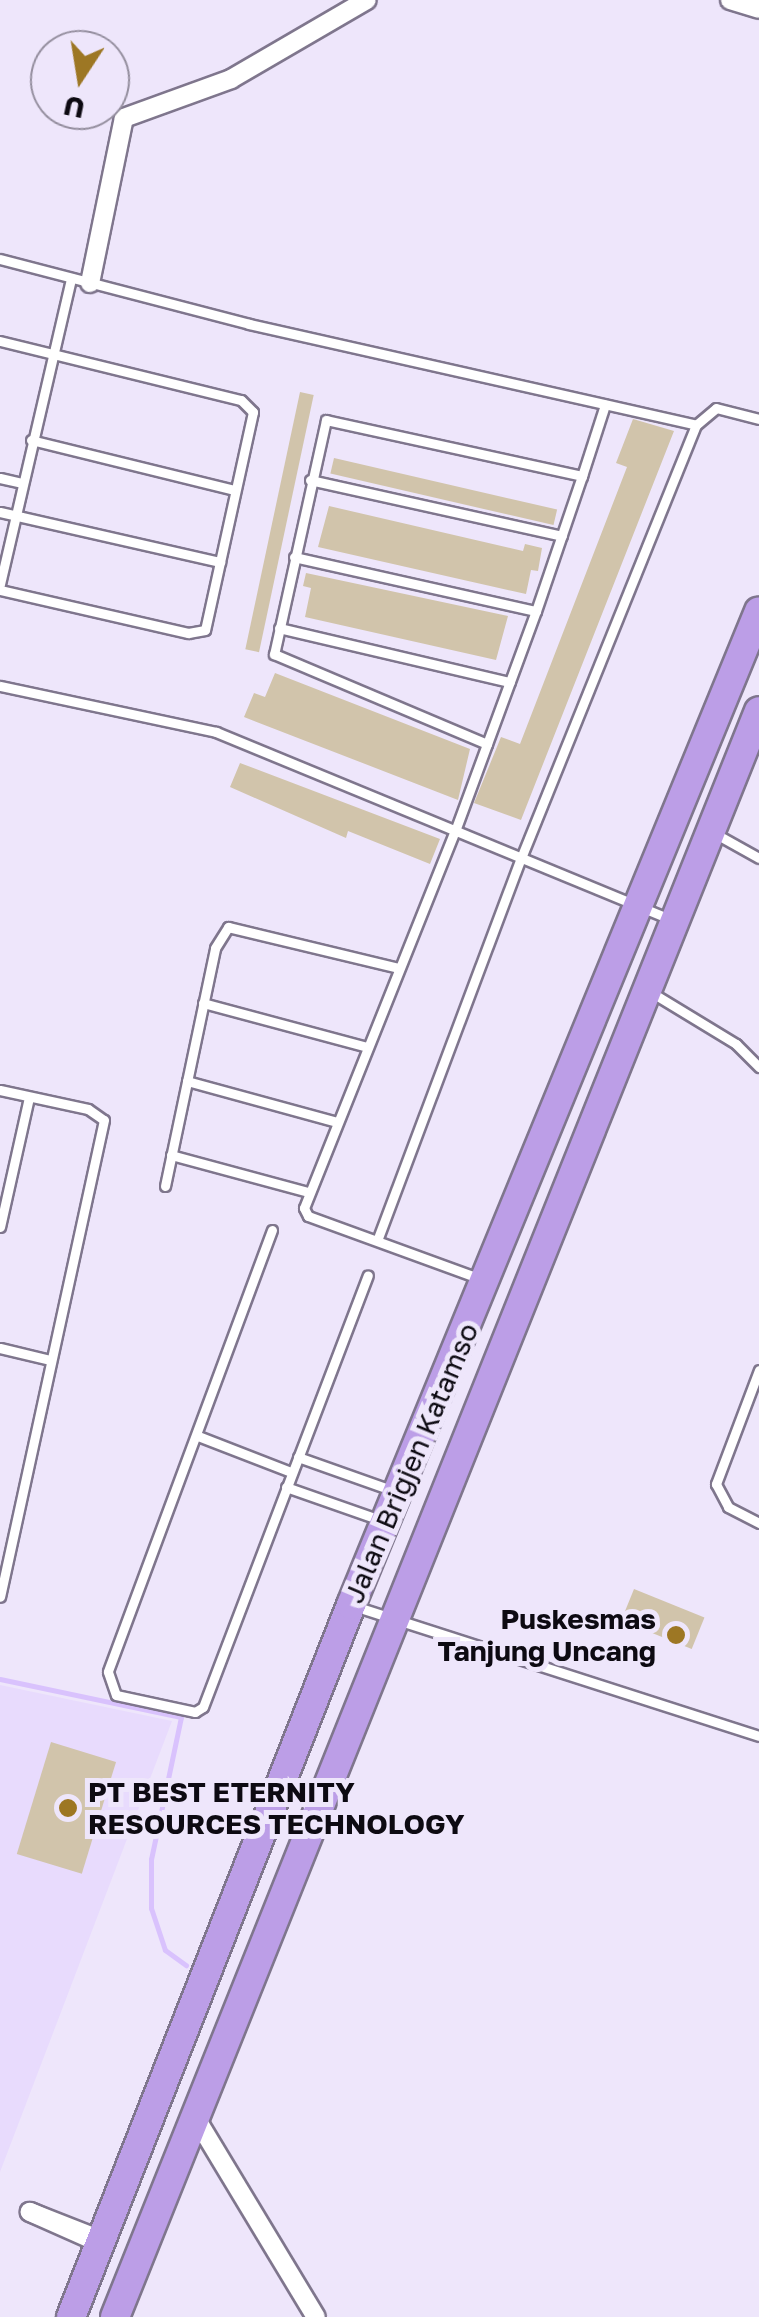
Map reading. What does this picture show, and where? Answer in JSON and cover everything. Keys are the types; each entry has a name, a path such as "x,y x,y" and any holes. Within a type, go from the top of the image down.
{"highway":[{"name":"Jalan Brigjen Katamso","path":"71,2317 351,1605 488,1282 635,905 759,611"},
{"name":"Jalan Brigjen Katamso","path":"115,2317 399,1621 759,711"}],"street":[{"path":"90,282 124,118 231,78 367,0"},
{"path":"730,0 759,9"},
{"path":"197,2120 316,2317"}],"lane":[{"path":"0,259 696,424"},
{"path":"0,341 52,355 250,406 252,422 209,620 198,634 0,587 13,515 31,440 52,355 71,278"},
{"path":"488,1282 378,1238 308,1216 308,1192 455,831 536,611 605,405"},
{"path":"378,1238 521,858 696,424 716,408 759,419"},
{"path":"487,744 279,660 273,649 322,424 332,420 582,476"},
{"path":"31,440 235,490"},
{"path":"0,478 21,483"},
{"path":"310,480 562,536"},
{"path":"0,512 220,562"},
{"path":"294,557 536,611"},
{"path":"280,628 510,682"},
{"path":"0,686 216,732 674,921"},
{"path":"709,830 759,858"},
{"path":"164,1186 214,948 228,927 399,968"},
{"path":"647,990 736,1044 759,1067"},
{"path":"203,1004 367,1047"},
{"path":"186,1082 337,1122"},
{"path":"0,1090 101,1113 104,1120 0,1597"},
{"path":"0,1227 29,1097"},
{"path":"171,1155 308,1192"},
{"path":"0,1170 12,1173"},
{"path":"272,1230 108,1672 116,1694 196,1712 204,1708 368,1275"},
{"path":"0,1348 50,1360"},
{"path":"759,1370 716,1484 728,1507 759,1523"},
{"path":"198,1436 292,1472"},
{"path":"298,1457 398,1492"},
{"path":"286,1487 386,1522"},
{"path":"351,1605 759,1736"}],"shaded area":[{"name":"PT BEST ETERNITY RESOURCES TECHNOLOGY","path":"0,1685 172,1721 0,2172"}],"building":[{"path":"300,392 314,395 259,652 245,649"},
{"path":"633,419 674,431 521,820 474,803 501,737 520,744 627,467 616,463"},
{"path":"334,458 557,510 554,525 330,474"},
{"path":"329,506 523,551 525,544 542,548 538,571 531,570 526,594 318,547"},
{"path":"306,573 508,616 496,660 305,617 311,588 303,586"},
{"path":"275,673 470,749 458,800 244,717 254,693 265,697"},
{"path":"240,763 440,839 430,864 348,831 346,838 230,787"},
{"name":"Puskesmas Tanjung Uncang","path":"634,1589 704,1617 692,1649 621,1621"},
{"name":"PT BEST ETERNITY RESOURCES TECHNOLOGY","path":"51,1742 116,1762 82,1874 17,1854"}],"waterway":[{"path":"0,1679 181,1717 151,1859 151,1908 165,1950 186,1965"}],"place":[{"name":"Puskesmas Tanjung Uncang","path":"676,1635"},
{"name":"PT BEST ETERNITY RESOURCES TECHNOLOGY","path":"68,1808"}]}
